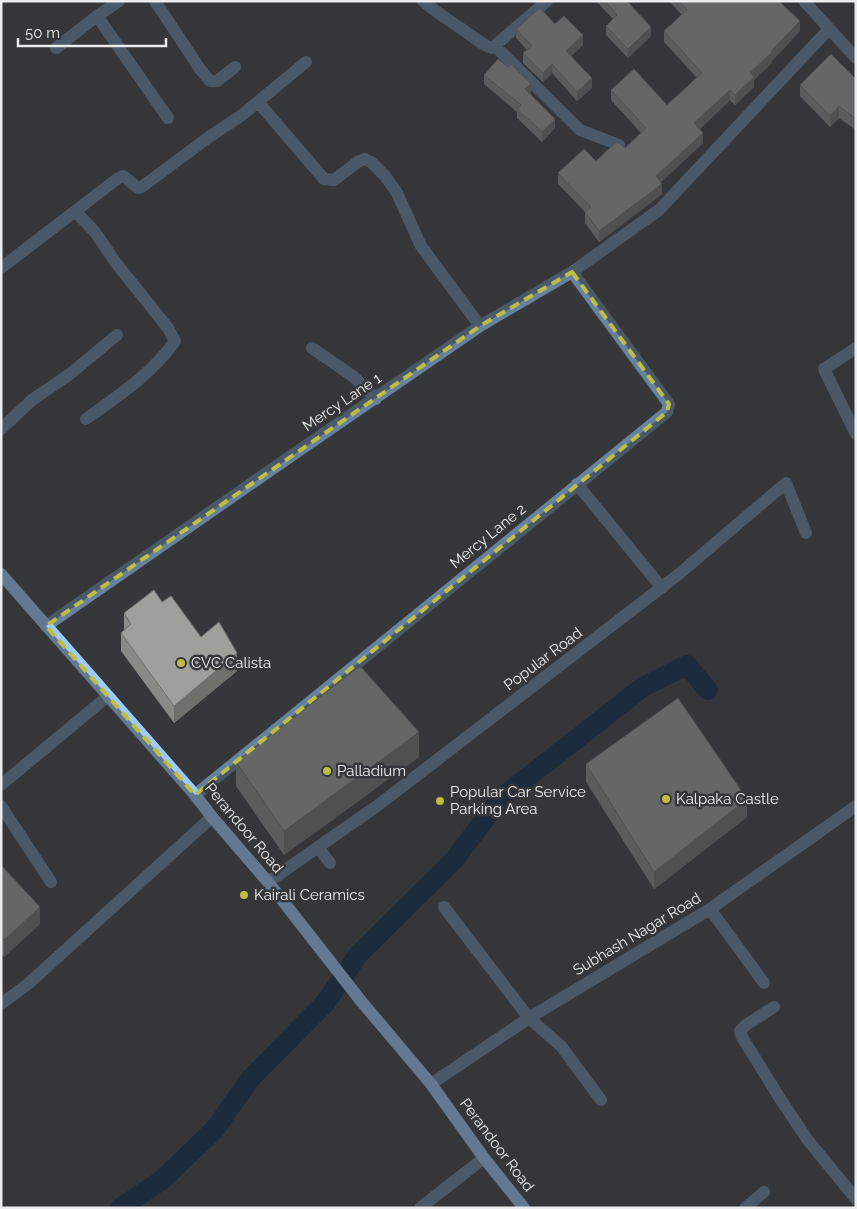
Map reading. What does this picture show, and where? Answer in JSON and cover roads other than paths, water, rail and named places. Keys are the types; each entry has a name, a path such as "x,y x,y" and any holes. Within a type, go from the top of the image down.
{"main road":[{"name":"Perandoor Road","path":"1,574 195,795 268,882 361,1001 431,1084 484,1158 524,1208"}],"street":[{"path":"56,48 96,16 119,1"},
{"path":"155,1 210,81 217,81 235,67"},
{"path":"423,1 432,9 492,48 547,1"},
{"path":"804,1 856,58"},
{"path":"96,16 168,118"},
{"name":"Mercy Lane 1","path":"46,626 480,326 572,272 659,210 829,29"},
{"path":"495,46 580,130 619,145"},
{"path":"1,268 117,179 123,176 138,188 143,186 242,115 306,62"},
{"path":"258,102 324,179 334,180 359,161 365,159 372,162 397,193 421,246 480,326"},
{"path":"75,211 95,232 116,263 168,328 174,341 154,366 133,385 86,419"},
{"name":"Mercy Lane 2","path":"195,795 666,412 669,404 572,272"},
{"path":"1,429 32,400 70,374 117,335"},
{"path":"312,348 354,377 376,399"},
{"path":"856,348 824,370 856,434"},
{"name":"Popular Road","path":"268,882 378,806 662,588 786,483 806,533"},
{"path":"577,484 662,588"},
{"path":"1,784 108,696"},
{"path":"1,806 51,882"},
{"name":"Subhash Nagar Road","path":"431,1084 529,1018 710,909 856,806"},
{"path":"1,1004 28,984 212,817"},
{"path":"318,847 330,863"},
{"path":"444,907 529,1018 561,1046 601,1100"},
{"path":"710,909 764,982"},
{"path":"774,1007 746,1024 740,1031 742,1037 807,1139 856,1200"},
{"path":"420,1208 484,1158"},
{"path":"745,1208 764,1192"}],"waterway":[{"path":"120,1208 162,1180 215,1129 250,1079 326,1002 358,955 454,860 501,798 643,687 687,665 708,690"}],"place":[{"name":"CVC Calista","path":"181,663"},
{"name":"Palladium","path":"327,771"},
{"name":"Kalpaka Castle","path":"666,799"},
{"name":"Popular Car Service Parking Area","path":"440,801"},
{"name":"Kairali Ceramics","path":"244,895"}]}
